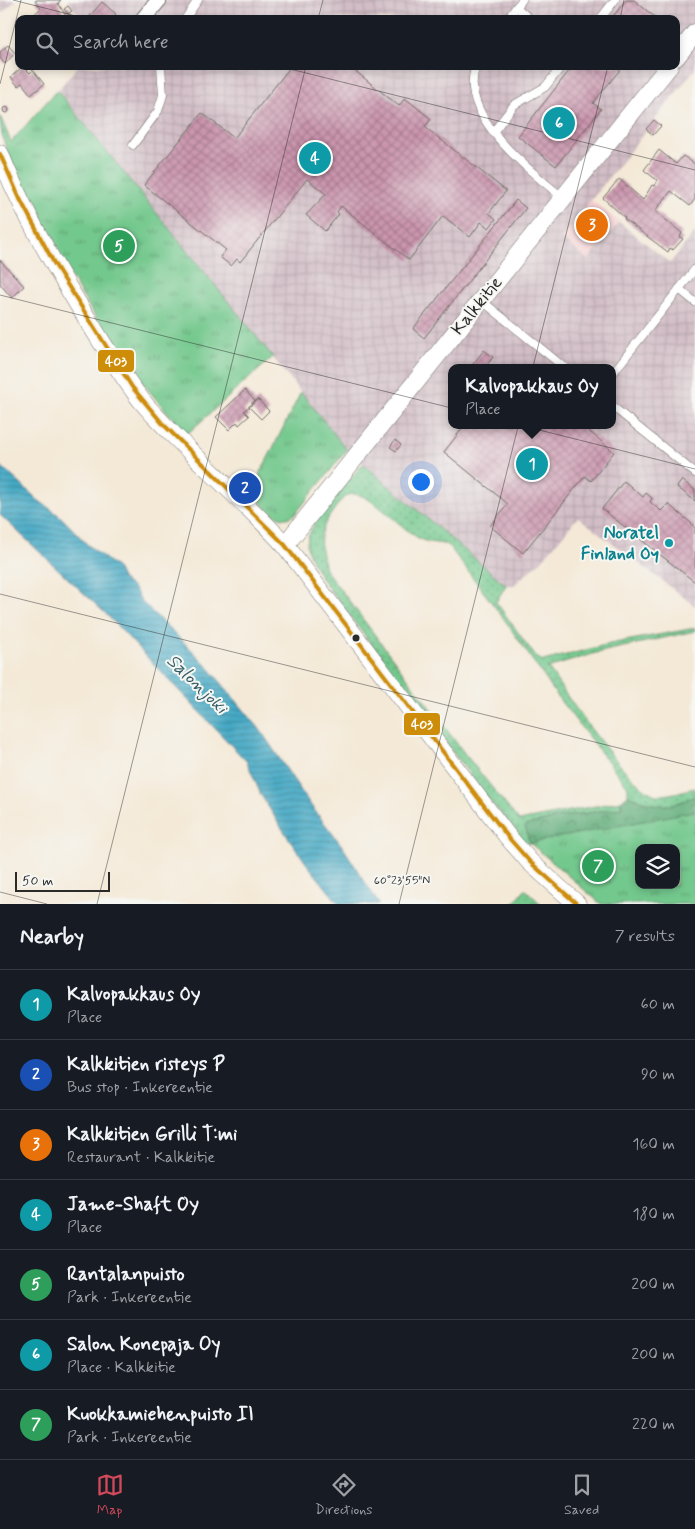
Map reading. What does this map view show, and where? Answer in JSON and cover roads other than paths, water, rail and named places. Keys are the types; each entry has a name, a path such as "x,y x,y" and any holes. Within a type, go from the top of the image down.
{"street":[{"path":"147,15 160,0"},
{"path":"680,52 695,33"},
{"name":"Kalkkitie","path":"285,545 666,70"},
{"path":"0,154 23,204 69,290 116,365 145,404 175,437 257,515 285,545 508,837 530,862 577,904"}],"lane":[{"path":"188,15 198,0"},
{"path":"510,15 522,0"},
{"path":"603,15 615,0"},
{"path":"516,8 525,15"},
{"path":"133,145 158,111 162,96 161,70"},
{"path":"475,70 472,81 475,100 494,132 532,172 563,198"},
{"path":"494,132 514,104 545,87 559,70"},
{"path":"616,369 695,269"},
{"path":"679,289 695,302"},
{"path":"481,300 560,364"},
{"path":"616,409 695,473"}],"water":[{"name":"Salonjoki","path":"0,465 38,500 60,516 88,545 117,568 122,579 135,590 142,602 204,662 259,728 312,807 343,847 379,904 339,904 306,863 281,827 261,795 247,762 105,613 0,515"}],"place":[{"name":"Salon Konepaja Oy","path":"559,123"},
{"name":"Jame-Shaft Oy","path":"315,158"},
{"name":"Kalkkitien Grilli T:mi","path":"592,225"},
{"name":"Rantalanpuisto","path":"119,246"},
{"name":"Kalvopakkaus Oy","path":"532,464"},
{"name":"Kalkkitien risteys P","path":"245,488"},
{"name":"Noratel Finland Oy","path":"669,543"},
{"name":"Kuokkamiehenpuisto II","path":"598,866"}]}
